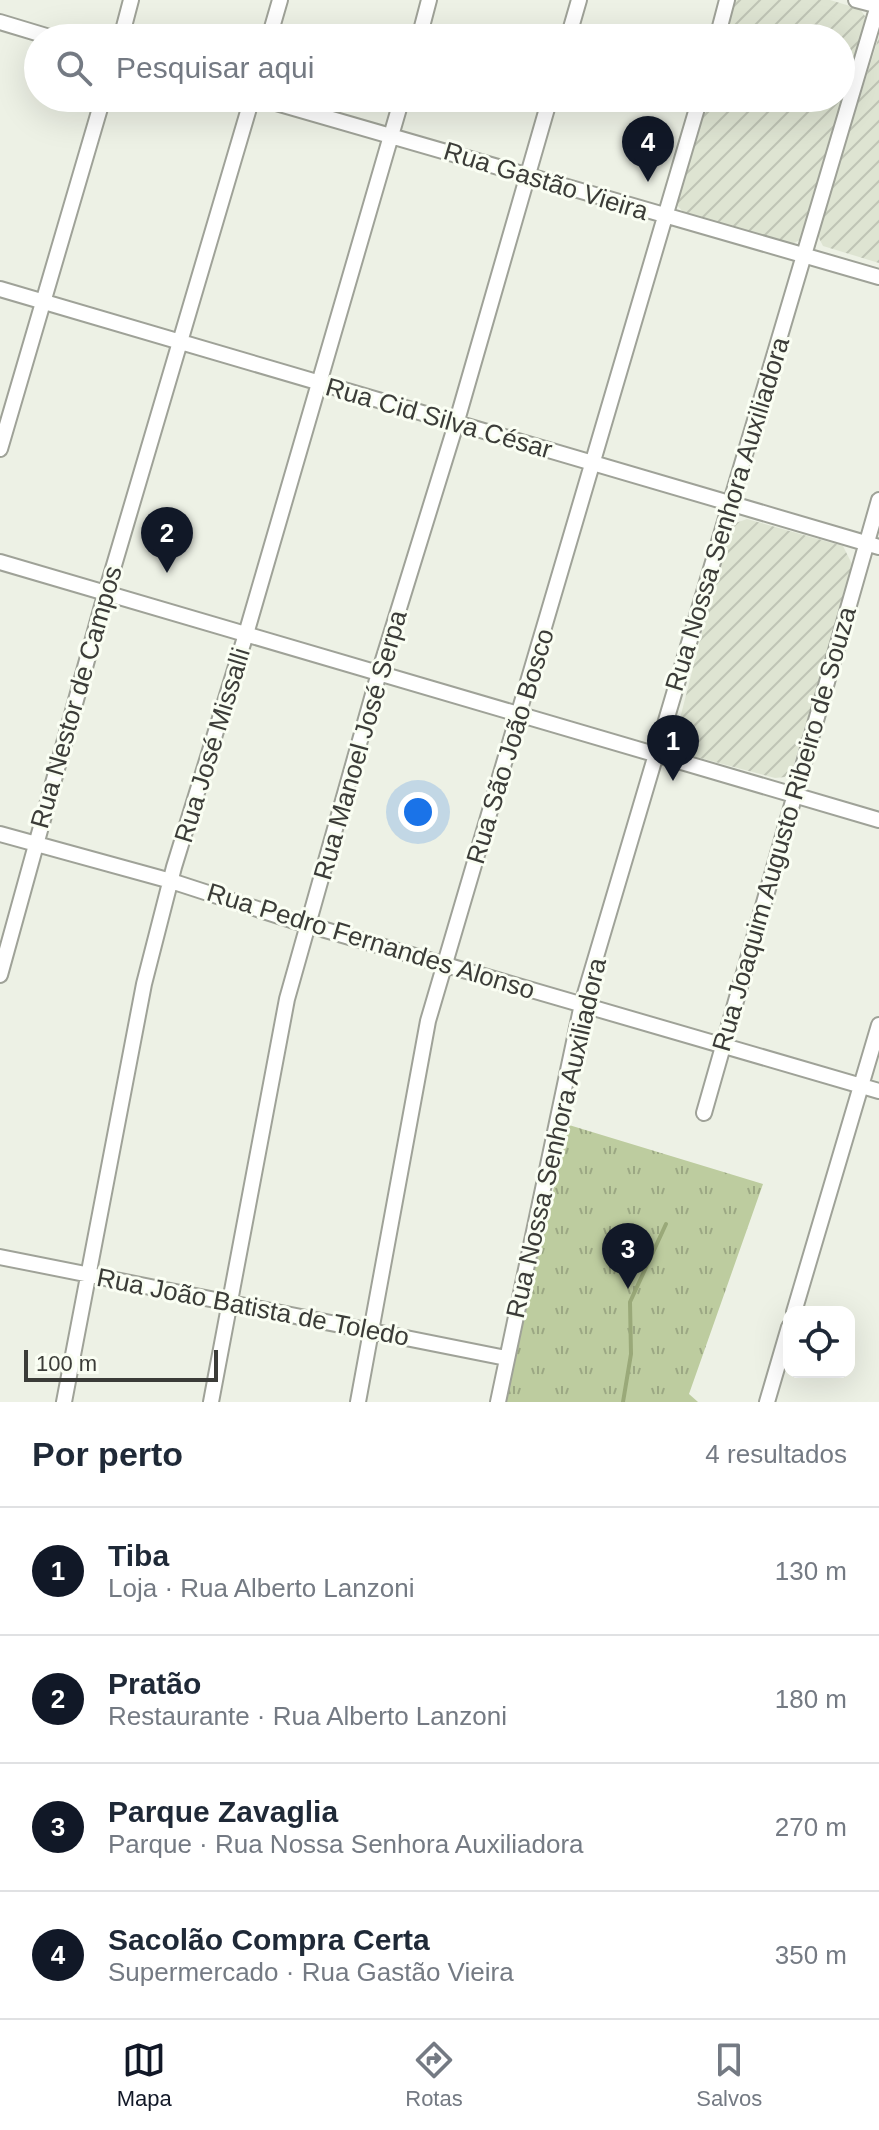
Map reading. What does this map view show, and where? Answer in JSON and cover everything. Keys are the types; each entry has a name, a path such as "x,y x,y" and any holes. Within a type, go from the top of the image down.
{"street":[{"path":"125,24 131,0"},
{"path":"273,24 280,0"},
{"path":"423,24 429,0"},
{"path":"572,24 579,0"},
{"path":"721,24 727,0"},
{"path":"856,0 879,5"},
{"name":"Rua Nossa Senhora Auxiliadora","path":"855,86 879,5"},
{"path":"0,22 24,29"},
{"path":"0,449 99,112"},
{"name":"Rua Nestor de Campos","path":"0,975 106,591 248,112"},
{"name":"Rua Gastão Vieira","path":"310,112 879,277"},
{"name":"Rua José Missalli","path":"64,1402 144,984 171,881 398,112"},
{"name":"Rua Manoel José Serpa","path":"211,1402 287,999 379,673 456,424 546,112"},
{"name":"Rua São João Bosco","path":"358,1402 428,1021 668,217 696,112"},
{"name":"Rua Nossa Senhora Auxiliadora","path":"498,1402 582,1004 847,112"},
{"name":"Rua Cid Silva César","path":"0,289 873,545"},
{"name":"Rua Joaquim Augusto Ribeiro de Souza","path":"704,1113 796,795 873,545 879,500"},
{"path":"0,562 656,751 879,820"},
{"name":"Rua Pedro Fernandes Alonso","path":"0,834 171,881 309,925 879,1091"},
{"path":"796,1306 879,1025"},
{"name":"Rua João Batista de Toledo","path":"0,1257 506,1358"},
{"path":"767,1402 783,1347"}],"shaded area":[{"path":"735,0 830,0 860,9 867,19 855,61 855,24 728,24"},
{"path":"879,36 879,263 823,246 817,234"},
{"path":"703,112 840,112 804,237 791,245 684,213 677,205"},
{"path":"747,519 843,546 853,566 793,767 785,777 775,778 685,754 675,738 728,531 733,524"}],"green space":[{"path":"569,1125 763,1184 689,1394 698,1402 502,1402"}],"waterway":[{"path":"623,1402 631,1354 630,1302 666,1224"}],"place":[{"name":"Sacolão Compra Certa","path":"648,182"},
{"name":"Pratão","path":"167,573"},
{"name":"Tiba","path":"673,781"},
{"name":"Parque Zavaglia","path":"628,1289"}]}
